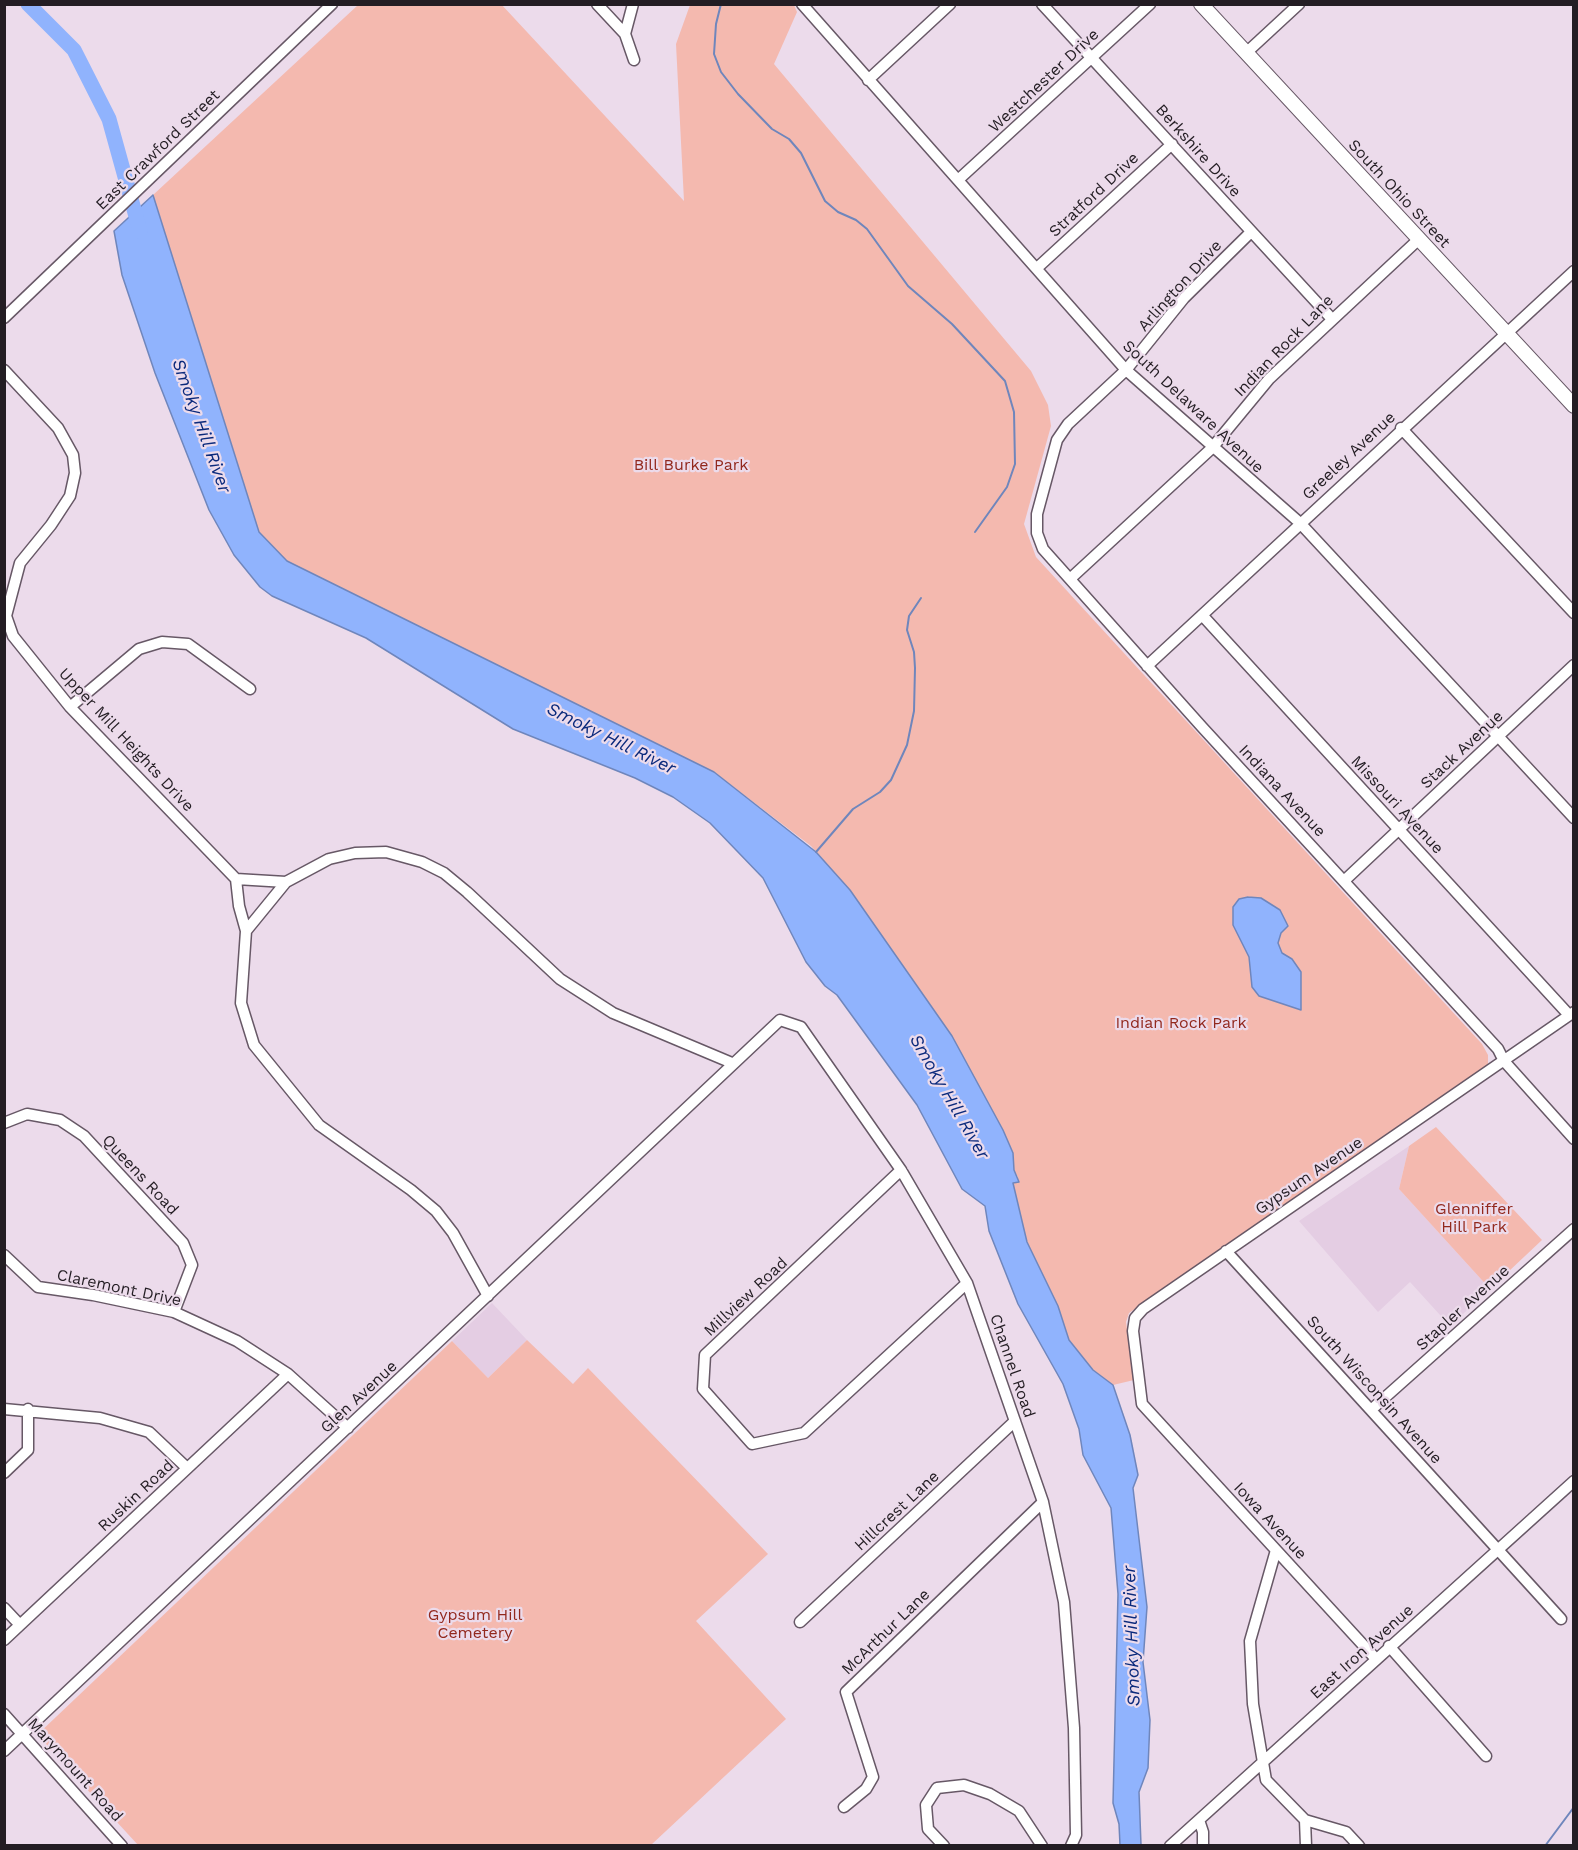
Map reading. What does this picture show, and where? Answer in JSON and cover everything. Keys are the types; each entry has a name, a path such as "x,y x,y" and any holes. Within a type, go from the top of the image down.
{"main road":[{"name":"South Ohio Street","path":"1201,4 1574,406"}],"street":[{"name":"East Crawford Street","path":"4,318 332,4"},
{"path":"597,4 625,34 634,60"},
{"path":"625,34 633,4"},
{"path":"868,80 950,4"},
{"name":"Berkshire Drive","path":"1042,4 1331,318"},
{"name":"Westchester Drive","path":"958,180 1150,4"},
{"path":"1246,53 1299,4"},
{"name":"South Delaware Avenue","path":"803,6 1126,370 1300,523 1574,818"},
{"name":"Stratford Drive","path":"1037,268 1172,144"},
{"name":"Arlington Drive","path":"1057,440 1068,424 1126,370 1184,298 1251,232"},
{"name":"Indian Rock Lane","path":"1071,578 1212,448 1269,379 1331,318 1419,239"},
{"name":"Greeley Avenue","path":"1147,666 1401,428 1574,271"},
{"name":"Upper Mill Heights Drive","path":"4,370 58,428 73,455 75,473 70,496 20,563 6,616 13,636 70,707 236,879"},
{"path":"1401,428 1574,613"},
{"name":"Indiana Avenue","path":"1057,440 1037,514 1037,533 1043,549 1147,666 1498,1049 1504,1061 1574,1139"},
{"name":"Missouri Avenue","path":"1202,615 1571,1014"},
{"path":"70,707 139,649 162,642 188,644 250,689"},
{"name":"Stack Avenue","path":"1345,880 1574,665"},
{"path":"246,931 286,882 329,859 355,853 386,852 422,862 444,873 560,979 604,1007 732,1063"},
{"path":"286,882 236,879 239,906 246,931 241,1003 254,1045 319,1125 411,1190 436,1212 453,1233 488,1296"},
{"name":"Gypsum Avenue","path":"1142,1404 1133,1331 1135,1318 1143,1309 1571,1014"},
{"name":"Channel Road","path":"732,1063 780,1020 801,1027 901,1170 967,1283 1043,1502 1064,1602 1074,1728 1077,1835 1071,1845"},
{"name":"Glen Avenue","path":"4,1751 732,1063"},
{"name":"Queens Road","path":"4,1124 27,1114 60,1120 84,1136 183,1243 192,1264 174,1312"},
{"name":"Millview Road","path":"901,1170 705,1355 703,1389 752,1444 804,1433 967,1283"},
{"name":"Stapler Avenue","path":"1372,1409 1574,1229"},
{"name":"South Wisconsin Avenue","path":"1226,1251 1561,1619"},
{"name":"Claremont Drive","path":"4,1255 38,1287 93,1295 174,1312 237,1341 288,1374 348,1428"},
{"name":"Ruskin Road","path":"4,1640 288,1374"},
{"name":"Iowa Avenue","path":"1142,1404 1376,1659"},
{"path":"4,1409 28,1409 100,1418 149,1432 187,1468"},
{"path":"4,1473 28,1450 28,1409"},
{"name":"Hillcrest Lane","path":"800,1622 1015,1421"},
{"name":"East Iron Avenue","path":"1173,1843 1574,1480"},
{"name":"McArthur Lane","path":"844,1807 866,1789 873,1776 846,1692 1043,1502"},
{"path":"1276,1550 1250,1641 1253,1704 1266,1780 1305,1820 1346,1832 1359,1845"},
{"path":"4,1608 20,1625"},
{"path":"1389,1646 1486,1756"},
{"name":"Marymount Road","path":"4,1714 122,1845"},
{"path":"945,1845 928,1829 926,1805 937,1788 964,1785 990,1794 1019,1811 1042,1845"},
{"path":"1198,1820 1203,1832 1203,1845"},
{"path":"1305,1820 1306,1845"}],"shaded area":[{"path":"1409,1146 1399,1189 1490,1289 1450,1326 1410,1282 1378,1312 1299,1221"},
{"path":"492,1303 527,1340 488,1378 452,1341"}],"green space":[{"name":"Bill Burke Park","path":"501,4 684,201 676,44 690,5 794,5 797,12 774,64 1031,371 1048,405 1051,426 1024,524 1036,557 1482,1044 1488,1055 1488,1067 1129,1313 1126,1322 1134,1380 1113,1385 1093,1370 1069,1340 1058,1306 1027,1242 1013,1183 1018,1182 1018,1177 1014,1171 1013,1153 1003,1130 952,1036 850,890 811,846 714,772 287,561 259,532 153,195 358,5"},
{"name":"Glenniffer Hill Park","path":"1436,1127 1542,1240 1490,1289 1399,1189 1409,1146"},
{"name":"Gypsum Hill Cemetery","path":"527,1340 573,1384 588,1368 768,1554 696,1621 786,1719 651,1845 138,1845 37,1735 452,1341 488,1378"}],"water":[{"path":"153,195 259,532 287,561 714,772 816,852 850,890 952,1036 1013,1153 1014,1170 1019,1182 1013,1183 1027,1242 1058,1306 1069,1340 1093,1370 1113,1385 1130,1435 1138,1475 1133,1488 1147,1607 1143,1662 1150,1720 1148,1768 1139,1792 1141,1845 1120,1845 1119,1824 1113,1803 1118,1594 1111,1508 1083,1455 1079,1429 1063,1384 1018,1304 989,1231 985,1206 962,1189 917,1105 837,995 825,986 806,962 763,878 710,823 673,797 635,778 513,729 366,638 272,596 260,587 234,555 209,510 155,373 122,275 114,231"},
{"path":"1261,898 1280,910 1288,926 1281,933 1278,943 1282,953 1292,959 1301,972 1301,1010 1259,996 1252,987 1249,957 1233,925 1233,907 1239,899"}],"waterway":[{"name":"Smoky Hill River","path":"28,4 74,50 109,119 140,231"},
{"path":"721,4 716,24 714,54 721,72 738,94 772,129 789,139 801,153 825,201 838,212 856,220 867,229 908,286 952,324 1005,381 1014,412 1015,464 1007,487 975,532"},
{"path":"816,852 853,809 880,792 891,780 907,745 914,711 915,668 914,652 907,630 909,616 921,598"},
{"path":"1545,1846 1574,1807"}],"park label":[{"name":"Indian Rock Park","path":"1181,1023"}]}
